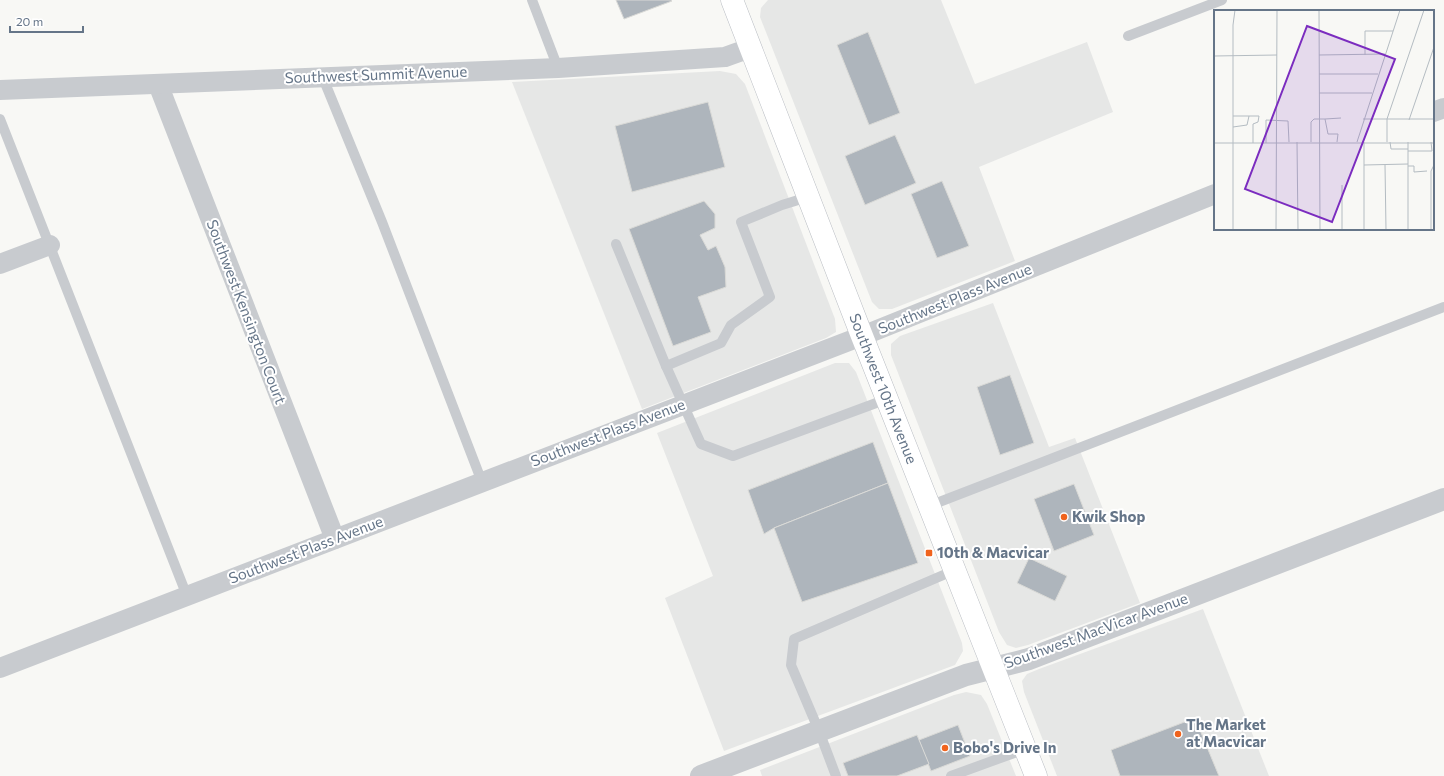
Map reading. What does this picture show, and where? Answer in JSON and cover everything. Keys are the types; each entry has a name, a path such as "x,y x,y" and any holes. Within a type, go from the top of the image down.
{"main road":[{"name":"Southwest 10th Avenue","path":"732,0 862,336 1036,776"}],"street":[{"name":"Southwest Summit Avenue","path":"0,90 558,68 725,57 750,48"},
{"name":"Southwest Kensington Court","path":"158,84 335,539"},
{"path":"1434,112 1444,108"},
{"name":"Southwest Plass Avenue","path":"0,668 862,336 1214,194"},
{"path":"0,264 50,245"},
{"name":"Southwest MacVicar Avenue","path":"701,776 966,675 1029,659 1444,499"}],"lane":[{"path":"532,0 558,68"},
{"path":"1128,36 1222,0"},
{"path":"323,78 382,222 482,482"},
{"path":"0,119 187,596"},
{"path":"666,366 721,343 731,325 770,297 741,222 782,205 808,197"},
{"path":"616,244 682,405 701,444 733,456 887,399"},
{"path":"929,506 1444,307"},
{"path":"836,776 791,665 794,639 955,570"},
{"path":"952,776 1025,749"}],"shaded area":[{"path":"768,0 941,0 975,84 1087,42 1113,112 979,167 1015,261 892,309 879,309 872,302 760,17 761,8"},
{"path":"720,71 736,74 745,84 835,319 836,332 826,338 642,409 512,82"},
{"path":"993,303 1049,447 1075,438 1140,603 1028,645 1016,648 1007,645 999,632 891,355 891,344 900,336"},
{"path":"835,363 849,363 856,372 962,643 963,651 955,665 724,751 665,598 713,576 657,433"},
{"path":"1203,609 1269,776 1057,776 1024,692 1022,681 1027,674"},
{"path":"966,692 981,695 987,704 1016,776 762,776 760,770 954,695"}],"building":[{"path":"616,0 671,0 672,1 624,19"},
{"path":"868,32 900,113 869,125 837,45"},
{"path":"708,102 725,167 632,192 615,126"},
{"path":"895,135 916,183 865,205 845,156"},
{"path":"942,181 969,246 937,258 911,194"},
{"path":"704,201 715,214 715,228 700,235 708,250 716,246 725,267 726,287 698,297 711,332 673,346 629,229"},
{"path":"1010,375 1034,443 1000,455 977,387"},
{"path":"873,442 888,483 774,528 764,534 748,490"},
{"path":"888,483 918,563 802,602 774,528"},
{"name":"Kwik Shop","path":"1074,484 1094,535 1054,551 1034,499"},
{"path":"1029,558 1067,576 1055,601 1017,583"},
{"name":"The Market at Macvicar","path":"1195,718 1219,776 1120,776 1111,750"},
{"name":"Bobo's Drive In","path":"958,725 970,756 931,771 919,740"},
{"path":"917,735 929,764 897,776 848,776 843,763"}],"place":[{"name":"Kwik Shop","path":"1064,517"},
{"name":"10th & Macvicar","path":"929,553"},
{"name":"The Market at Macvicar","path":"1178,734"},
{"name":"Bobo's Drive In","path":"945,748"}]}
